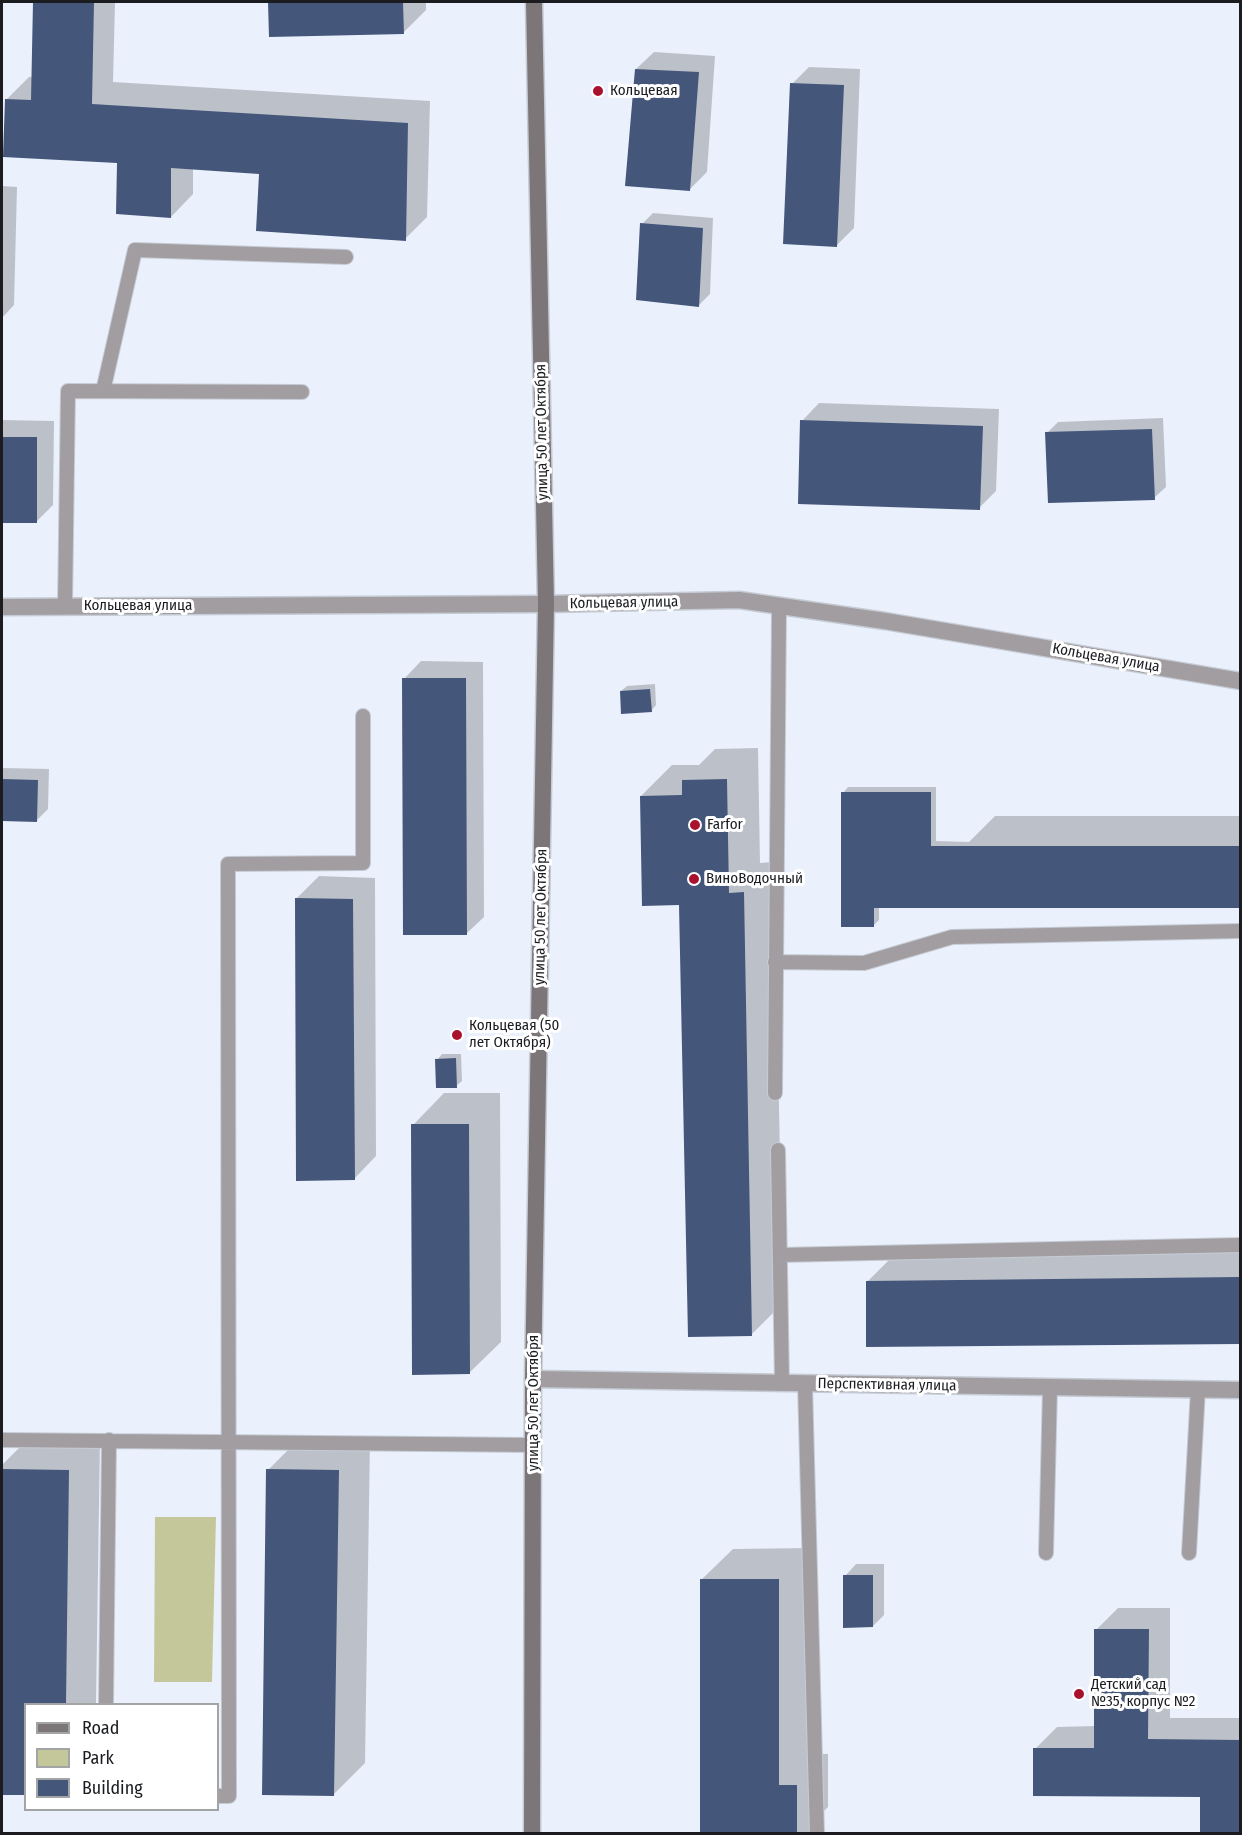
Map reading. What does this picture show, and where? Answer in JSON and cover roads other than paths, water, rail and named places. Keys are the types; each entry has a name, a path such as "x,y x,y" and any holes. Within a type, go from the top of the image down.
{"main road":[{"name":"улица 50 лет Октября","path":"532,1833 533,1380 546,604 534,2"}],"street":[{"name":"Кольцевая улица","path":"2,607 546,604 738,600 908,625 1240,681"},
{"name":"Перспективная улица","path":"533,1380 1240,1390"}],"lane":[{"path":"103,391 135,250 346,257"},
{"path":"65,606 68,391 302,392"},
{"path":"775,1093 779,607"},
{"path":"219,1796 229,1796 228,864 363,863 363,716"},
{"path":"775,962 864,963 952,937 1240,931"},
{"path":"778,1150 782,1383"},
{"path":"780,1255 1240,1245"},
{"path":"806,1384 816,1833"},
{"path":"1046,1553 1050,1387"},
{"path":"1189,1554 1198,1389"},
{"path":"2,1440 533,1445"},
{"path":"106,1703 109,1440"}],"place":[{"name":"Кольцевая","path":"598,91"},
{"name":"Farfor","path":"695,825"},
{"name":"ВиноВодочный","path":"694,879"},
{"name":"Кольцевая (50 лет Октября)","path":"457,1035"},
{"name":"Детский сад №35, корпус №2","path":"1079,1694"}]}
